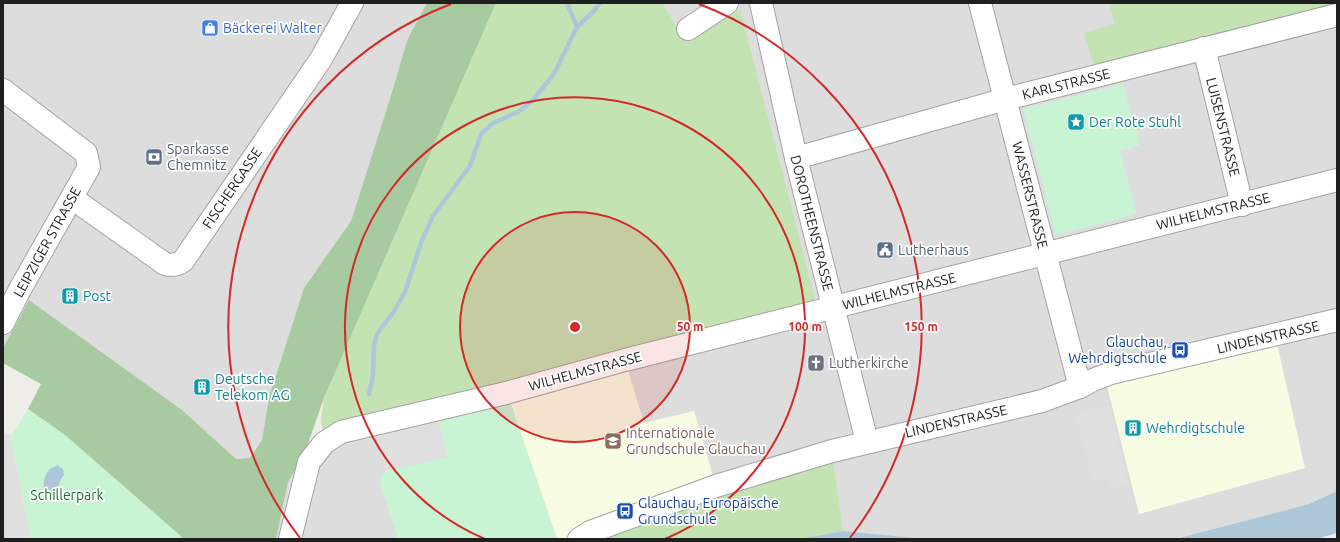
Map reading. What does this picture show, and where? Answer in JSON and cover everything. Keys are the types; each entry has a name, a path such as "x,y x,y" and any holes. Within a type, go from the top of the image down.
{"street":[{"name":"FISCHERGASSE","path":"72,198 165,264 174,265 182,261 321,59 352,3"},
{"path":"688,29 726,3"},
{"name":"DOROTHEENSTRASSE","path":"761,3 796,158 867,442"},
{"name":"WASSERSTRASSE","path":"980,3 1006,99 1044,254 1080,387"},
{"name":"KARLSTRASSE","path":"796,158 1006,99 1337,15"},
{"name":"LUISENSTRASSE","path":"1204,48 1242,205"},
{"name":"LEIPZIGER STRASSE","path":"3,90 86,153 89,167 3,323"},
{"name":"WILHELMSTRASSE","path":"290,539 309,462 324,443 341,432 506,392 632,358 834,308 1118,234 1242,205 1337,180"},
{"name":"LINDENSTRASSE","path":"579,539 590,532 716,486 867,442 1042,401 1080,387 1111,373 1337,320"}],"shaded area":[{"path":"3,3 427,3 408,38 351,221 304,288 269,397 262,440 250,458 236,459 182,410 29,300 3,348"},
{"path":"662,3 1337,3 1337,491 1309,504 1175,539 927,539 843,531 832,452 579,539 276,539 288,482 303,458 740,9 686,41"},
{"path":"1276,339 1305,468 1139,514 1106,382"},
{"name":"Internationale Grundschule Glauchau","path":"625,360 644,423 694,411 716,486 579,539 557,539 509,399"},
{"path":"1110,405 1128,484 1110,488 1108,480 1092,483 1075,413"},
{"path":"438,418 448,457 385,471 376,435"},
{"path":"3,434 10,435 31,539 3,539"}],"green space":[{"path":"427,3 496,3 324,398 303,458 288,482 276,539 184,539 66,436 28,409 41,384 3,363 3,348 29,300 182,410 236,459 250,458 262,440 269,397 304,288 351,221 408,38"},
{"path":"496,3 662,3 686,41 740,9 816,302 324,443 321,419 324,398"},
{"path":"1109,3 1337,3 1094,66 1084,33 1115,24"},
{"path":"1123,83 1140,145 1120,151 1137,214 1056,235 1023,109"},
{"path":"509,399 557,539 398,539 380,483 381,476 385,471 447,457 438,418"},
{"name":"Schillerpark","path":"28,409 66,436 184,539 31,539 10,435 15,430"},
{"path":"832,451 843,531 797,539 579,539"}],"water":[{"path":"57,465 63,469 64,475 59,484 54,501 48,501 44,490 45,477 50,469"},
{"path":"1337,491 1337,533 1317,539 1175,539 1309,504"},
{"path":"843,531 927,539 797,539"}],"waterway":[{"path":"567,3 577,27"},
{"path":"369,394 373,376 374,345 377,334 393,313 405,292 422,240 433,216 470,166 481,134 493,123 518,112 532,101 554,74 577,27 594,11 600,3"}],"place":[{"name":"Bäckerei Walter","path":"210,28"},
{"name":"Der Rote Stuhl","path":"1076,122"},
{"name":"Sparkasse Chemnitz","path":"154,157"},
{"name":"Lutherhaus","path":"885,250"},
{"name":"Post","path":"70,296"},
{"name":"Glauchau, Wehrdigtschule","path":"1180,350"},
{"name":"Lutherkirche","path":"816,363"},
{"name":"Deutsche Telekom AG","path":"202,387"},
{"name":"Wehrdigtschule","path":"1133,428"},
{"name":"Internationale Grundschule Glauchau","path":"613,441"},
{"name":"Glauchau, Europäische Grundschule","path":"625,511"}]}
